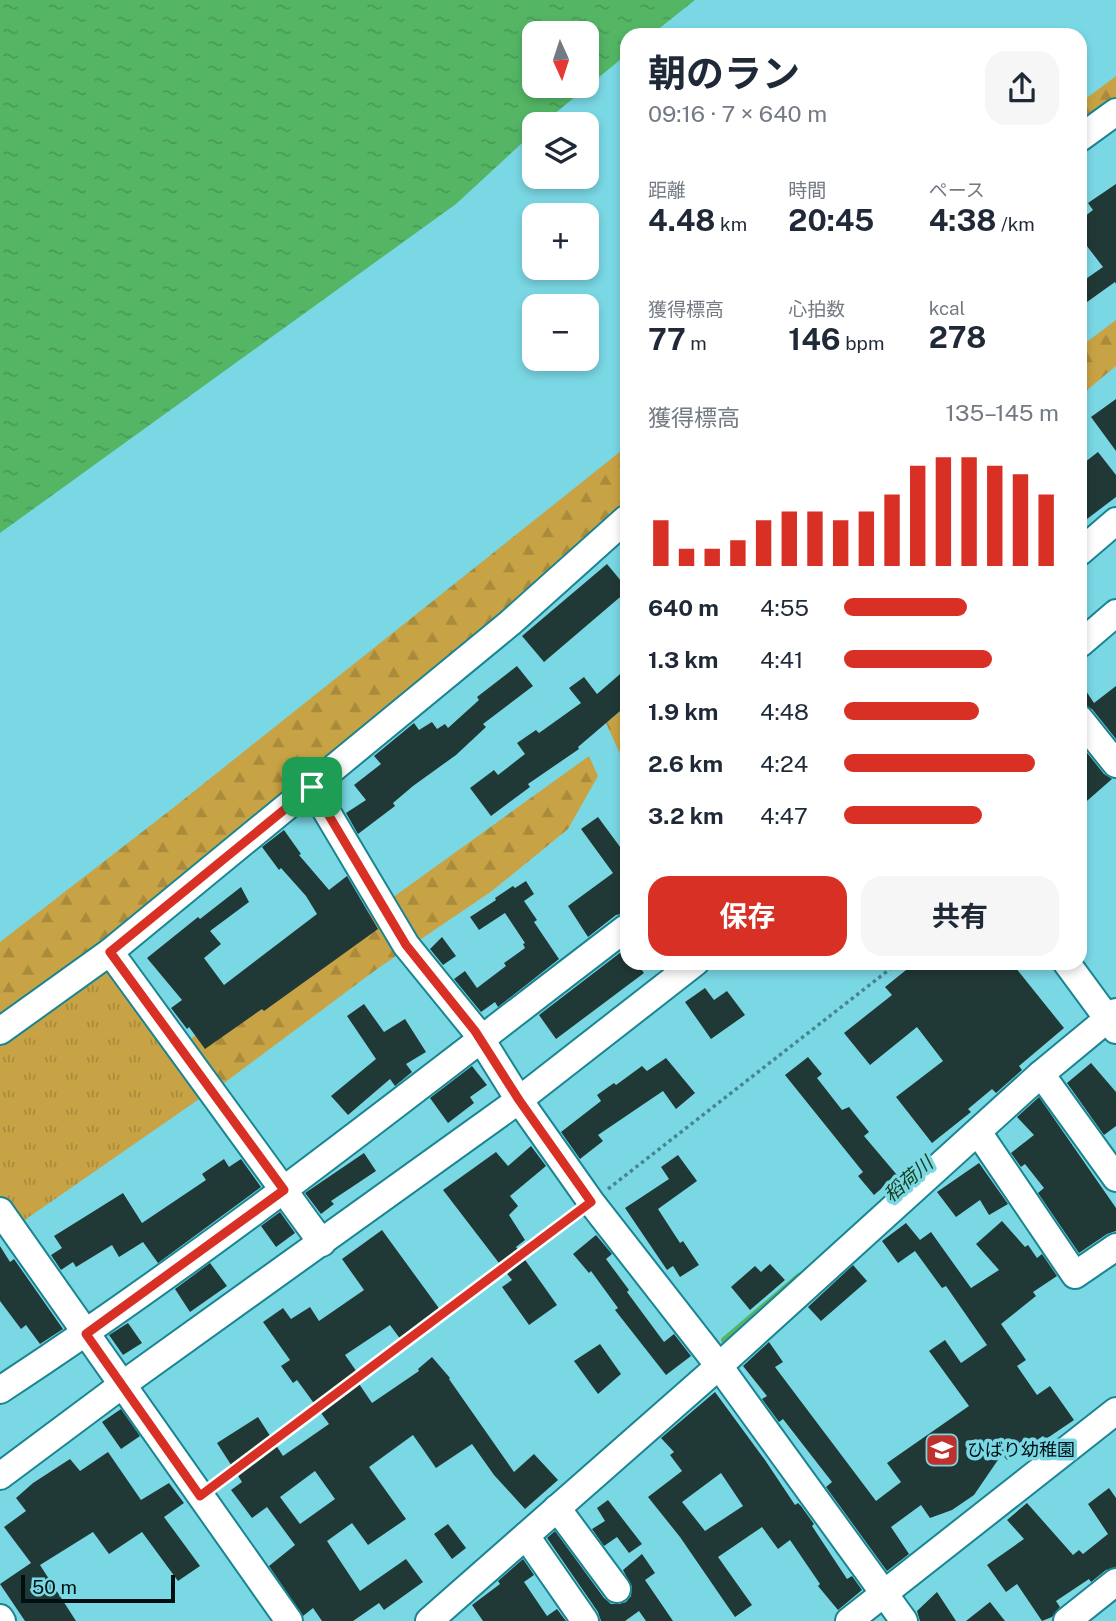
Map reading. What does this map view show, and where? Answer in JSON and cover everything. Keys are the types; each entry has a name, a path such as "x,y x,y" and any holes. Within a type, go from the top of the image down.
{"street":[{"path":"1087,133 1116,112"},
{"path":"1087,546 1116,521"},
{"path":"0,1031 110,952 312,787 510,623 620,524"},
{"path":"1087,638 1116,613"},
{"path":"1087,728 1116,764"},
{"path":"312,787 406,945 475,1031 519,1100 591,1202 719,1366 904,1621"},
{"path":"0,1390 86,1334 284,1190 620,933"},
{"path":"110,952 322,1243"},
{"path":"0,1476 122,1385 519,1100 686,970"},
{"path":"429,1621 719,1366 1041,1074 1113,1020 1072,970"},
{"path":"1041,1074 1116,1178"},
{"path":"978,1132 1075,1275 1116,1247"},
{"path":"0,1211 8,1238 86,1334 289,1621"},
{"path":"849,1621 1116,1411"},
{"path":"557,1508 617,1589"},
{"path":"526,1536 585,1621"},
{"path":"1067,1621 1116,1582"}],"path":[{"path":"200,1496 591,1202 889,970"}],"green space":[{"path":"1116,76 1116,125 1087,148 1087,98"},
{"path":"1116,320 1116,366 1087,390 1087,342"},
{"path":"620,452 620,521 0,1027 0,942 173,808"},
{"path":"620,712 620,754 606,723"},
{"path":"589,756 598,776 568,829 492,891 377,969 212,1092 179,1047"},
{"path":"108,967 205,1095 19,1224 0,1195 0,1043"}],"water":[{"path":"0,0 695,0 660,28 620,28 620,60 599,77 599,21 522,21 522,98 574,98 557,112 522,112 522,143 456,204 0,533"}],"building":[{"path":"1116,184 1116,284 1115,282 1087,302 1087,278 1103,267 1087,246 1087,215 1093,210 1088,203"},
{"path":"1116,399 1116,451 1091,417"},
{"path":"1098,452 1116,475 1116,497 1087,519 1087,461"},
{"path":"607,564 620,580 620,597 544,662 522,636"},
{"path":"517,666 533,686 483,724 486,727 456,755 413,786 393,803 395,806 358,834 346,813 366,800 354,785 381,764 374,756 414,723 419,730 432,722 437,729 445,724 448,728 479,700 477,697"},
{"path":"620,674 620,711 578,747 579,749 528,784 530,787 491,816 470,788 494,770 498,775 525,754 517,743 536,730 539,733 581,703 569,688 584,677 597,694"},
{"path":"1116,686 1116,739 1092,709 1087,707 1087,692 1094,703"},
{"path":"1087,753 1104,774 1112,779 1087,801"},
{"path":"598,817 620,847 620,914 588,937 568,906 613,873 581,829"},
{"path":"284,830 301,854 299,855 329,890 347,876 378,929 264,1011 262,1009 205,1049 171,1008 182,1000 147,958 241,887 249,902 210,931 221,944 204,958 224,985 317,914 306,896 281,868 279,870 262,847"},
{"path":"526,881 534,894 524,901 537,920 534,922 559,959 498,1007 495,1002 481,1012 454,979 465,971 477,988 506,966 504,963 525,948 525,943 505,913 479,930 470,917 513,886 515,888"},
{"path":"442,937 456,956 443,965 430,949"},
{"path":"620,953 620,970 642,970 644,973 556,1039 539,1015"},
{"path":"906,970 1017,970 1064,1028 1019,1066 1022,1070 996,1093 992,1089 968,1109 971,1112 932,1143 896,1097 943,1061 917,1027 870,1065 844,1033 892,995 885,987"},
{"path":"705,988 714,1000 727,991 745,1015 711,1039 685,1002"},
{"path":"364,1004 384,1032 405,1019 426,1052 406,1064 412,1072 395,1086 390,1079 348,1115 331,1096 376,1059 347,1016"},
{"path":"808,1057 822,1074 817,1078 842,1110 849,1107 869,1132 864,1136 897,1175 874,1195 858,1176 863,1172 785,1075"},
{"path":"666,1058 695,1093 676,1109 663,1091 598,1135 603,1141 580,1159 561,1132 601,1101 597,1095 614,1083 616,1085 642,1066 647,1071"},
{"path":"1091,1063 1116,1092 1116,1126 1104,1135 1067,1083"},
{"path":"472,1066 487,1085 470,1097 474,1103 448,1123 430,1098"},
{"path":"1039,1097 1116,1208 1116,1231 1079,1253 1038,1193 1044,1188 1025,1164 1021,1167 1011,1153 1034,1135 1017,1117"},
{"path":"531,1146 546,1166 510,1196 518,1206 509,1215 525,1240 516,1247 557,1305 529,1325 502,1287 512,1280 443,1190 496,1152 508,1166"},
{"path":"364,1153 376,1171 331,1201 334,1204 321,1214 305,1193"},
{"path":"678,1155 697,1181 658,1209 680,1243 683,1241 699,1265 680,1277 673,1266 667,1270 625,1208 669,1179 661,1167"},
{"path":"224,1159 229,1167 241,1159 261,1187 158,1263 143,1242 119,1257 112,1245 76,1267 73,1262 61,1270 51,1255 62,1248 54,1236 123,1193 142,1223 206,1180 202,1174"},
{"path":"979,1163 1008,1204 989,1215 980,1200 956,1217 937,1192"},
{"path":"280,1212 295,1233 276,1247 261,1226"},
{"path":"1002,1221 1025,1247 1028,1245 1037,1258 1042,1254 1057,1276 1033,1292 1036,1296 1001,1324 1026,1360 1017,1366 1037,1395 1050,1386 1074,1420 1046,1439 1043,1436 1007,1460 1002,1454 974,1495 952,1510 930,1518 921,1505 891,1527 909,1554 887,1571 826,1487 832,1482 783,1419 779,1422 762,1399 767,1396 743,1366 769,1342 783,1362 775,1367 876,1501 901,1482 887,1463 969,1406 929,1351 945,1340 961,1363 987,1345 946,1286 942,1288 915,1251 898,1263 882,1241 906,1223 920,1240 931,1232 971,1288 999,1270 976,1244"},
{"path":"382,1230 441,1311 401,1340 390,1325 345,1355 357,1372 353,1375 372,1403 419,1371 432,1357 450,1378 514,1472 534,1454 558,1480 525,1509 494,1475 472,1444 436,1468 413,1435 369,1467 406,1519 368,1545 352,1523 327,1541 360,1591 406,1559 423,1582 384,1610 379,1603 353,1621 322,1621 313,1608 303,1616 269,1566 295,1545 267,1507 252,1518 231,1490 242,1482 217,1443 258,1417 283,1456 329,1424 297,1380 293,1383 281,1366 290,1360 263,1322 283,1308 291,1319 310,1307 319,1321 364,1290 342,1259","holes":["315,1471 335,1499 300,1524 280,1497"]},
{"path":"596,1235 612,1254 606,1259 664,1342 674,1334 691,1356 666,1375 615,1310 618,1308 591,1271 589,1273 573,1254"},
{"path":"0,1246 10,1262 14,1259 63,1329 40,1344 26,1325 21,1329 0,1301"},
{"path":"210,1263 227,1286 190,1312 175,1289"},
{"path":"770,1264 785,1280 750,1310 731,1287 755,1266 761,1272"},
{"path":"853,1265 867,1281 821,1321 808,1307"},
{"path":"128,1323 142,1343 123,1355 109,1335"},
{"path":"600,1344 621,1374 598,1394 574,1361"},
{"path":"715,1392 795,1505 798,1503 801,1506 814,1524 812,1526 847,1579 852,1576 862,1590 838,1610 818,1586 820,1584 790,1540 778,1549 762,1527 718,1557 752,1605 735,1617 680,1537 648,1497 682,1471 670,1455 674,1452 661,1438","holes":["721,1473 743,1506 705,1531 682,1502"]},
{"path":"121,1409 140,1436 121,1449 102,1422"},
{"path":"108,1452 141,1500 169,1483 184,1503 164,1517 200,1566 178,1581 142,1532 109,1554 93,1532 40,1565 76,1621 25,1621 0,1584 31,1563 4,1527 26,1511 16,1498 33,1483 70,1459 80,1471"},
{"path":"1109,1488 1116,1498 1116,1567 1106,1570 1091,1582 1089,1579 1056,1601 1060,1607 1052,1617 1042,1621 1017,1584 1006,1592 987,1565 1024,1539 1007,1520 1027,1503 1073,1555 1079,1550 1083,1554 1108,1534 1088,1504"},
{"path":"608,1500 642,1544 629,1553 617,1537 604,1546 592,1529 605,1521 597,1508"},
{"path":"448,1524 466,1548 452,1559 434,1534"},
{"path":"555,1531 611,1604 626,1602 631,1596 632,1587 623,1570 642,1554 655,1573 645,1580 673,1621 646,1621 639,1611 625,1621 601,1621 598,1612 547,1538"},
{"path":"523,1559 534,1575 524,1582 547,1616 557,1609 566,1621 483,1621 472,1605 500,1584 498,1581"},
{"path":"937,1592 956,1621 920,1621 917,1611"},
{"path":"990,1602 1005,1621 966,1621"}],"waterway":[{"name":"稻荷川","path":"724,1340 799,1276"}],"place":[{"name":"ひばり幼稚園","path":"942,1450"}],"route":[{"path":"312,787 406,945 475,1031 519,1100 591,1202 200,1496 86,1334 284,1190 110,952 312,787"}]}
